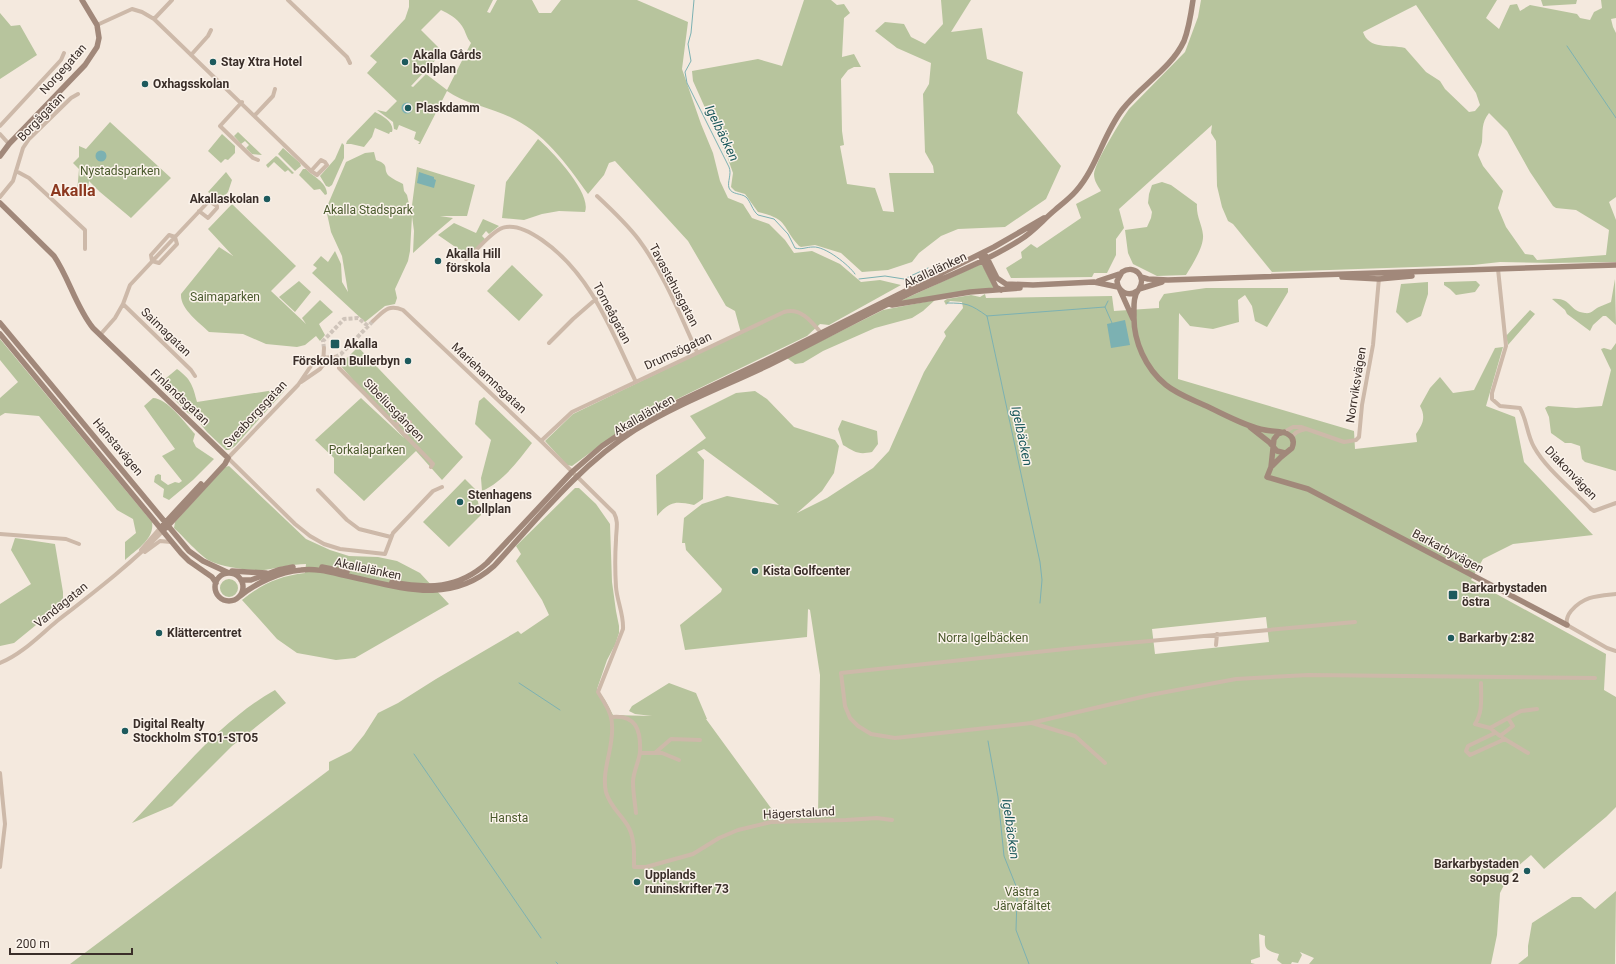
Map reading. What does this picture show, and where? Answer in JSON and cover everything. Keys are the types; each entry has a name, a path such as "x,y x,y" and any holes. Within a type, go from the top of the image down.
{"main road":[{"name":"Norgegatan","path":"0,156 9,144 92,56 99,43 97,25 82,0"},
{"name":"Akallalänken","path":"242,580 257,578 297,566 315,566 423,587 456,582 472,574 487,563 572,472 602,446 641,421 884,307 1019,241 1038,227 1076,191 1090,172 1111,127 1121,112 1132,98 1172,59 1183,43 1188,29 1193,0"},
{"name":"Norgegatan","path":"0,151 9,144"},
{"name":"Finlandsgatan","path":"0,203 54,256 60,265 87,320 100,335 228,458"},
{"name":"Akallalänken","path":"240,596 263,581 281,574 301,570 319,570 412,589 443,591 463,586 479,578 494,566 577,477 618,442 645,424 823,335 1014,236 1053,212"},
{"path":"981,253 996,287 1001,290"},
{"path":"984,259 1002,283 1011,285 1094,282 1108,279 1125,270 1133,269 1139,273 1141,277 1142,283 1138,290"},
{"path":"1141,277 1148,279 1168,280 1302,276 1386,271 1408,272 1616,265"},
{"path":"1302,276 1379,276 1456,270"},
{"path":"1343,274 1379,276 1408,272"},
{"path":"1119,274 1117,281 1119,289"},
{"path":"1094,282 1119,289 1126,294 1134,293 1138,290 1168,280"},
{"path":"884,307 940,296 1001,290 1033,285"},
{"name":"Norrviksvägen","path":"1119,289 1134,322"},
{"name":"Norrviksvägen","path":"1138,290 1134,303 1134,322 1138,344 1146,362 1166,385 1184,396 1248,426 1266,431 1284,432"},
{"name":"Hanstavägen","path":"0,323 195,556 229,573"},
{"name":"Hanstavägen","path":"0,334 171,542 189,561 212,577 216,583"},
{"name":"Norrviksvägen","path":"1248,426 1277,451 1286,453"},
{"path":"1284,432 1292,438 1292,448 1272,467 1275,436 1284,432"},
{"name":"Sveaborgsgatan","path":"162,530 222,462 228,458"},
{"name":"Barkarbyvägen","path":"1272,467 1267,477 1308,489 1567,625"},
{"path":"220,569 249,573 270,573"},
{"path":"229,573 236,575 242,580 243,589 240,596 234,600 223,600 217,594 215,587 221,576 229,573"}],"street":[{"path":"154,19 172,0"},
{"path":"288,0 347,57 350,63"},
{"path":"97,25 132,9 142,12 154,19 242,102 311,171"},
{"path":"191,55 208,36 211,30"},
{"path":"0,126 61,60 64,53"},
{"path":"255,115 273,96 275,89"},
{"name":"Borgågatan","path":"0,198 9,188 23,148 29,139 71,98 78,94"},
{"path":"242,102 220,126 252,158 258,160"},
{"path":"0,134 9,144"},
{"path":"16,171 29,178 85,230 85,249"},
{"name":"Tavastehusgatan","path":"597,196 622,220 640,241 657,269 697,352"},
{"path":"100,335 115,318 130,285 199,211 209,201 217,206 208,218 199,211"},
{"name":"Torneågatan","path":"466,259 493,234 504,227 514,227 531,233 555,249 576,270 596,299 636,382"},
{"name":"Diakonvägen","path":"1498,269 1506,346 1492,394 1492,399 1500,406 1520,408 1530,439 1537,452 1554,472 1591,509 1594,511 1616,503"},
{"name":"Norrviksvägen","path":"1284,432 1293,427 1301,427 1344,442 1356,440 1359,437 1361,413 1373,345 1379,276"},
{"path":"550,343 573,319 596,299"},
{"name":"Saimagatan","path":"122,304 191,370 195,376"},
{"name":"Mariehamnsgatan","path":"373,321 383,311 390,308 396,307 403,310 572,472"},
{"name":"Drumsögatan","path":"541,441 572,412 697,352 788,311 800,313 811,321 823,335"},
{"path":"324,348 324,358"},
{"name":"Sveaborgsgatan","path":"228,458 298,385 316,360 319,358 335,356"},
{"name":"Sveaborgsgatan","path":"298,385 320,369 323,365 324,358"},
{"name":"Sibeliusgången","path":"339,368 433,464 431,467"},
{"path":"396,426 401,421 410,422"},
{"path":"1292,438 1294,434 1300,430 1306,429"},
{"name":"Finlandsgatan","path":"228,458 295,524 310,536 324,544 340,549 385,554 391,537"},
{"name":"Hägerstalund","path":"572,472 614,513 617,521 616,587 623,620 623,629 598,692 611,717 612,733 605,787 611,804 629,827 632,834 634,867 646,867 693,854 719,838 738,830 771,822 877,818 892,820"},
{"path":"318,490 347,520 359,529 391,537 432,491 442,488"},
{"name":"Vandagatan","path":"0,663 16,655 141,553 162,530"},
{"name":"Vandagatan","path":"133,559 162,530"},
{"path":"0,534 66,539 79,544"},
{"name":"Vandagatan","path":"141,553 147,551 160,541 171,542"},
{"path":"1567,625 1566,621 1568,615 1576,605 1584,600 1616,594"},
{"path":"1355,622 1217,634 841,672 845,706 850,718 858,726 871,734 895,738 1031,723 1150,695 1236,679 1308,675 1595,678"},
{"name":"Barkarbyvägen","path":"1567,625 1616,652"},
{"path":"1216,645 1217,634"},
{"path":"1481,683 1482,706 1479,718 1475,724 1490,728 1505,740 1528,753"},
{"path":"1490,728 1521,711 1537,709"},
{"path":"611,717 624,717 632,720 638,734 640,753 633,781 636,813"},
{"path":"1500,736 1513,726 1508,718"},
{"path":"1031,723 1075,736 1105,763"},
{"path":"1495,733 1468,746 1466,752 1470,755 1505,740"},
{"path":"656,752 671,739 700,740"},
{"path":"1481,739 1486,749"},
{"path":"640,753 656,752 679,760"},
{"path":"0,773 3,800 0,866"}],"green space":[{"path":"409,0 493,0 487,12 490,13 497,0 532,0 539,13 551,13 561,0 637,0 688,22 682,69 701,124 713,153 720,181 728,198 743,204 752,218 769,224 785,240 794,253 812,251 840,264 861,282 880,280 901,285 829,325 820,324 807,336 636,419 572,466 567,465 545,441 573,414 741,333 735,311 726,306 688,241 615,161 609,163 604,175 588,194 552,148 530,128 517,120 467,101 447,91 420,144 418,144 420,142 414,139 416,132 399,125 397,130 394,129 393,122 377,110 386,112 397,101 367,73 377,62 370,56 405,19 409,7","holes":["441,10 453,16 460,23 471,43 447,90 426,74 413,87 411,86 443,52 421,30"]},
{"path":"804,0 831,0 837,5 844,4 850,13 844,18 842,57 854,54 861,67 854,67 848,70 841,79 842,131 844,145 840,146 847,184 875,188 883,211 894,212 889,173 934,173 933,166 925,152 923,94 929,84 931,63 897,48 875,31 885,22 904,24 911,37 925,44 943,24 941,0 971,0 951,32 982,28 987,59 1023,72 1017,113 1061,166 1046,199 1005,227 958,229 941,236 919,253 912,262 888,270 862,272 841,253 815,245 799,246 780,221 775,217 758,212 745,194 735,191 731,187 733,173 693,81 692,71 758,59 782,66"},
{"path":"1201,0 1497,0 1486,18 1499,29 1510,5 1517,4 1520,11 1530,5 1577,14 1580,18 1590,20 1594,12 1602,8 1601,0 1616,0 1616,18 1611,19 1616,33 1616,197 1609,202 1616,220 1616,262 1500,262 1473,265 1272,272 1233,224 1228,221 1222,207 1217,186 1216,141 1211,133 1212,125 1119,209 1124,228 1116,239 1116,255 1107,273 1094,273 1092,277 1011,278 1006,268 1022,258 1021,252 1031,244 1037,248 1081,218 1076,204 1101,191 1095,181 1094,174 1095,168 1109,141 1129,109 1185,52 1198,17","holes":["1416,5 1476,93 1480,105 1475,111 1469,112 1445,89 1440,81 1426,72 1405,48 1375,44 1366,38 1363,32","1489,113 1507,131 1530,172 1553,206 1556,208 1576,210 1609,230 1606,255 1537,260 1533,255 1525,254 1506,227 1498,208 1503,191 1483,166 1478,155 1482,142 1484,124"]},
{"path":"1541,0 1577,0 1576,4 1543,6"},
{"path":"0,13 11,26 20,25 37,55 0,79"},
{"path":"375,112 390,123 392,126 392,132 389,134 375,128 372,137 364,147 346,144 347,141"},
{"name":"Nystadsparken","path":"110,122 171,178 131,218 89,181 87,195 77,193 79,169 73,163 79,157 79,146 86,149"},
{"path":"238,132 262,155 252,154 246,148 249,145 245,141 241,144 234,136"},
{"path":"222,134 235,146 235,153 228,160 225,159 221,163 208,151"},
{"path":"538,139 561,162 577,184 583,194 586,204 585,212 559,211 542,214 524,220 502,218 506,182"},
{"path":"342,143 344,145 344,158 332,185 329,187 326,186 320,176 335,159"},
{"path":"283,148 300,163 301,166 295,171 278,154"},
{"name":"Akalla Stadspark","path":"374,152 376,160 385,165 387,174 403,184 411,213 417,167 475,185 467,216 440,216 453,218 413,253 414,231 412,216 410,251 408,261 395,289 397,298 395,304 385,306 365,322 312,273 317,268 313,265 321,256 328,262 335,251 341,264 342,282 348,292 342,256 331,232 326,209 346,162 365,153"},
{"path":"276,156 294,173 292,174 288,170 285,172 274,162 268,168 266,165"},
{"path":"303,169 306,169 325,186 327,194 325,195 320,189 314,190 299,175"},
{"path":"226,172 232,180 228,192 220,201 208,192"},
{"path":"1162,182 1171,185 1197,204 1197,212 1203,240 1197,256 1186,275 1157,276 1133,264 1128,253 1125,230 1147,227 1152,212 1148,203 1152,185"},
{"name":"Saimaparken","path":"232,204 296,266 271,291 306,324 302,318 320,300 333,312 319,324 325,335 320,341 316,336 305,345 297,347 266,344 243,334 209,332 195,320 187,310 181,294 219,247 233,256 208,229"},
{"path":"483,219 499,226 489,234 486,231 482,236 485,239 474,251 464,253 438,235 454,223 476,233"},
{"path":"981,264 994,288 900,302 900,301"},
{"path":"512,265 543,295 519,321 487,291"},
{"path":"1615,279 1616,325 1606,316 1603,316 1593,325 1590,331 1567,314 1565,310 1552,299 1563,300 1580,312 1589,313 1611,302"},
{"path":"299,281 311,292 295,312 279,297"},
{"path":"1476,281 1480,285 1475,292 1456,295 1444,285 1444,282"},
{"path":"1428,282 1428,294 1421,316 1407,323 1396,312 1401,284"},
{"path":"1206,288 1288,288 1288,292 1267,327 1255,321 1252,306 1245,295 1238,300 1239,322 1213,329 1190,326 1179,313 1178,379 1354,431 1355,449 1417,442 1416,434 1423,420 1423,414 1420,406 1430,388 1440,377 1453,393 1474,390 1495,348 1503,347 1486,406 1515,417 1524,462 1593,535 1513,544 1483,559 1471,580 1606,654 1604,690 1616,697 1616,807 1544,869 1531,855 1510,873 1500,893 1497,935 1491,964 1309,964 1314,958 1300,952 1302,955 1298,963 1292,962 1291,964 1282,964 1277,960 1279,954 1267,949 1265,944 1265,936 1259,934 1260,957 1251,960 1251,963 1255,964 70,964 329,770 329,762 351,751 364,735 378,713 398,703 518,631 521,634 549,615 542,600 516,561 521,554 516,546 575,488 579,488 596,504 610,524 612,582 619,633 615,645 607,660 597,689 613,715 652,716 635,714 629,711 632,706 669,683 696,693 706,719 779,819 818,817 820,675 810,610 808,609 807,637 685,650 680,625 721,592 722,589 686,550 685,543 682,543 684,518 702,504 727,496 779,505 704,449 697,452 704,460 703,499 694,505 673,503 666,507 657,516 656,475 706,438 690,416 736,393 755,391 767,399 794,427 835,440 839,446 834,473 822,491 797,513 827,498 873,468 889,451 924,372 946,336 944,332 963,308 962,302 950,301 946,305 944,301 947,299 971,295 980,297 985,294 986,298 1112,296 1114,311 1159,308 1159,302 1164,294","holes":["1266,617 1269,642 1155,654 1152,629"]},
{"path":"935,300 923,311 912,318 875,328 823,351 803,363 795,364 787,358 883,310"},
{"path":"1530,310 1535,314 1508,345 1506,336"},
{"path":"0,339 152,522 151,534 148,539 125,560 125,542 136,533 133,519 117,510 39,416 5,413 0,416 0,398 18,382 0,360"},
{"path":"1616,343 1616,471 1585,462 1582,459 1580,446 1565,443 1551,433 1549,417 1545,408 1548,406 1576,408 1602,406 1611,370 1601,349 1604,348 1611,350"},
{"name":"Porkalaparken","path":"358,347 463,457 442,480 416,451 364,501 334,473 334,458 315,440 361,398 404,438 340,365"},
{"path":"177,369 191,383 197,402 287,388 235,446 229,450 226,450 207,432 194,416 188,413 159,384"},
{"path":"484,397 532,443 516,464 503,477 482,491 481,478 491,440 475,424 479,401"},
{"path":"153,398 164,402 176,412 195,434 193,441 196,447 214,459 193,480 169,500 163,497 164,489 154,482 155,476 158,474 161,475 161,480 168,485 182,481 162,456 175,449 144,406"},
{"path":"842,420 877,431 878,444 872,452 857,452 843,445 838,429"},
{"path":"229,466 306,539 330,550 349,556 378,557 397,561 420,573 449,604 355,658 336,660 297,653 277,639 242,600 257,589 271,582 287,576 305,573 306,564 264,570 251,570 222,565 206,558 174,528 175,522 225,467"},
{"name":"Stenhagens bollplan","path":"465,479 475,489 481,515 449,547 423,522"},
{"path":"15,538 55,544 63,592 63,603 14,643 0,646 0,604 31,584 11,550"},
{"path":"229,579 235,582 238,588 235,594 229,597 223,594 220,588 223,582"},
{"path":"275,690 286,703 232,746 172,806 132,823 217,733 255,702"},
{"path":"1616,891 1615,964 1518,964 1528,956 1528,946 1532,923 1572,897 1581,897 1595,909"}],"water":[{"name":"Plaskdamm","path":"405,103 409,103 411,104 411,112 405,113 402,110 402,106"},
{"path":"101,150 105,152 107,156 105,160 101,162 97,160 95,156 97,152"},
{"path":"419,172 434,177 436,180 434,188 417,183"},
{"path":"1125,320 1130,345 1111,348 1107,324"}],"waterway":[{"name":"Igelbäcken","path":"694,0 691,33 688,44 691,61 685,72 687,83 729,167 730,190 746,197 758,215 774,219 788,234 795,248 800,249 813,247 824,250 842,261 855,274"},
{"path":"1567,46 1616,118"},
{"name":"Igelbäcken","path":"859,279 885,276 904,279 928,268"},
{"path":"1105,307 1108,301"},
{"name":"Igelbäcken","path":"947,303 968,305 987,316 1040,562 1042,580 1040,603"},
{"path":"987,316 1105,307 1112,323"},
{"path":"519,683 560,710"},
{"name":"Igelbäcken","path":"988,741 998,797 1004,856 1016,886 1016,930 1029,964"},
{"path":"414,754 541,938"}],"tunnel":[{"path":"324,348 323,341 344,319 358,318 368,326"},
{"path":"335,357 341,354 373,321"}],"place":[{"name":"Stay Xtra Hotel","path":"213,62"},
{"name":"Akalla Gårds bollplan","path":"405,62"},
{"name":"Oxhagsskolan","path":"145,84"},
{"name":"Plaskdamm","path":"408,108"},
{"name":"Akallaskolan","path":"267,199"},
{"name":"Akalla Hill förskola","path":"438,261"},
{"name":"Akalla","path":"335,344"},
{"name":"Förskolan Bullerbyn","path":"408,361"},
{"name":"Stenhagens bollplan","path":"460,502"},
{"name":"Kista Golfcenter","path":"755,571"},
{"name":"Barkarbystaden östra","path":"1453,595"},
{"name":"Klättercentret","path":"159,633"},
{"name":"Barkarby 2:82","path":"1451,638"},
{"name":"Digital Realty Stockholm STO1-STO5","path":"125,731"},
{"name":"Barkarbystaden sopsug 2","path":"1527,871"},
{"name":"Upplands runinskrifter 73","path":"637,882"}],"district":[{"name":"Akalla","path":"73,190"}],"park label":[{"name":"Norra Igelbäcken","path":"983,638"},
{"name":"Hansta","path":"509,818"},
{"name":"Västra Järvafältet","path":"1022,899"}]}
